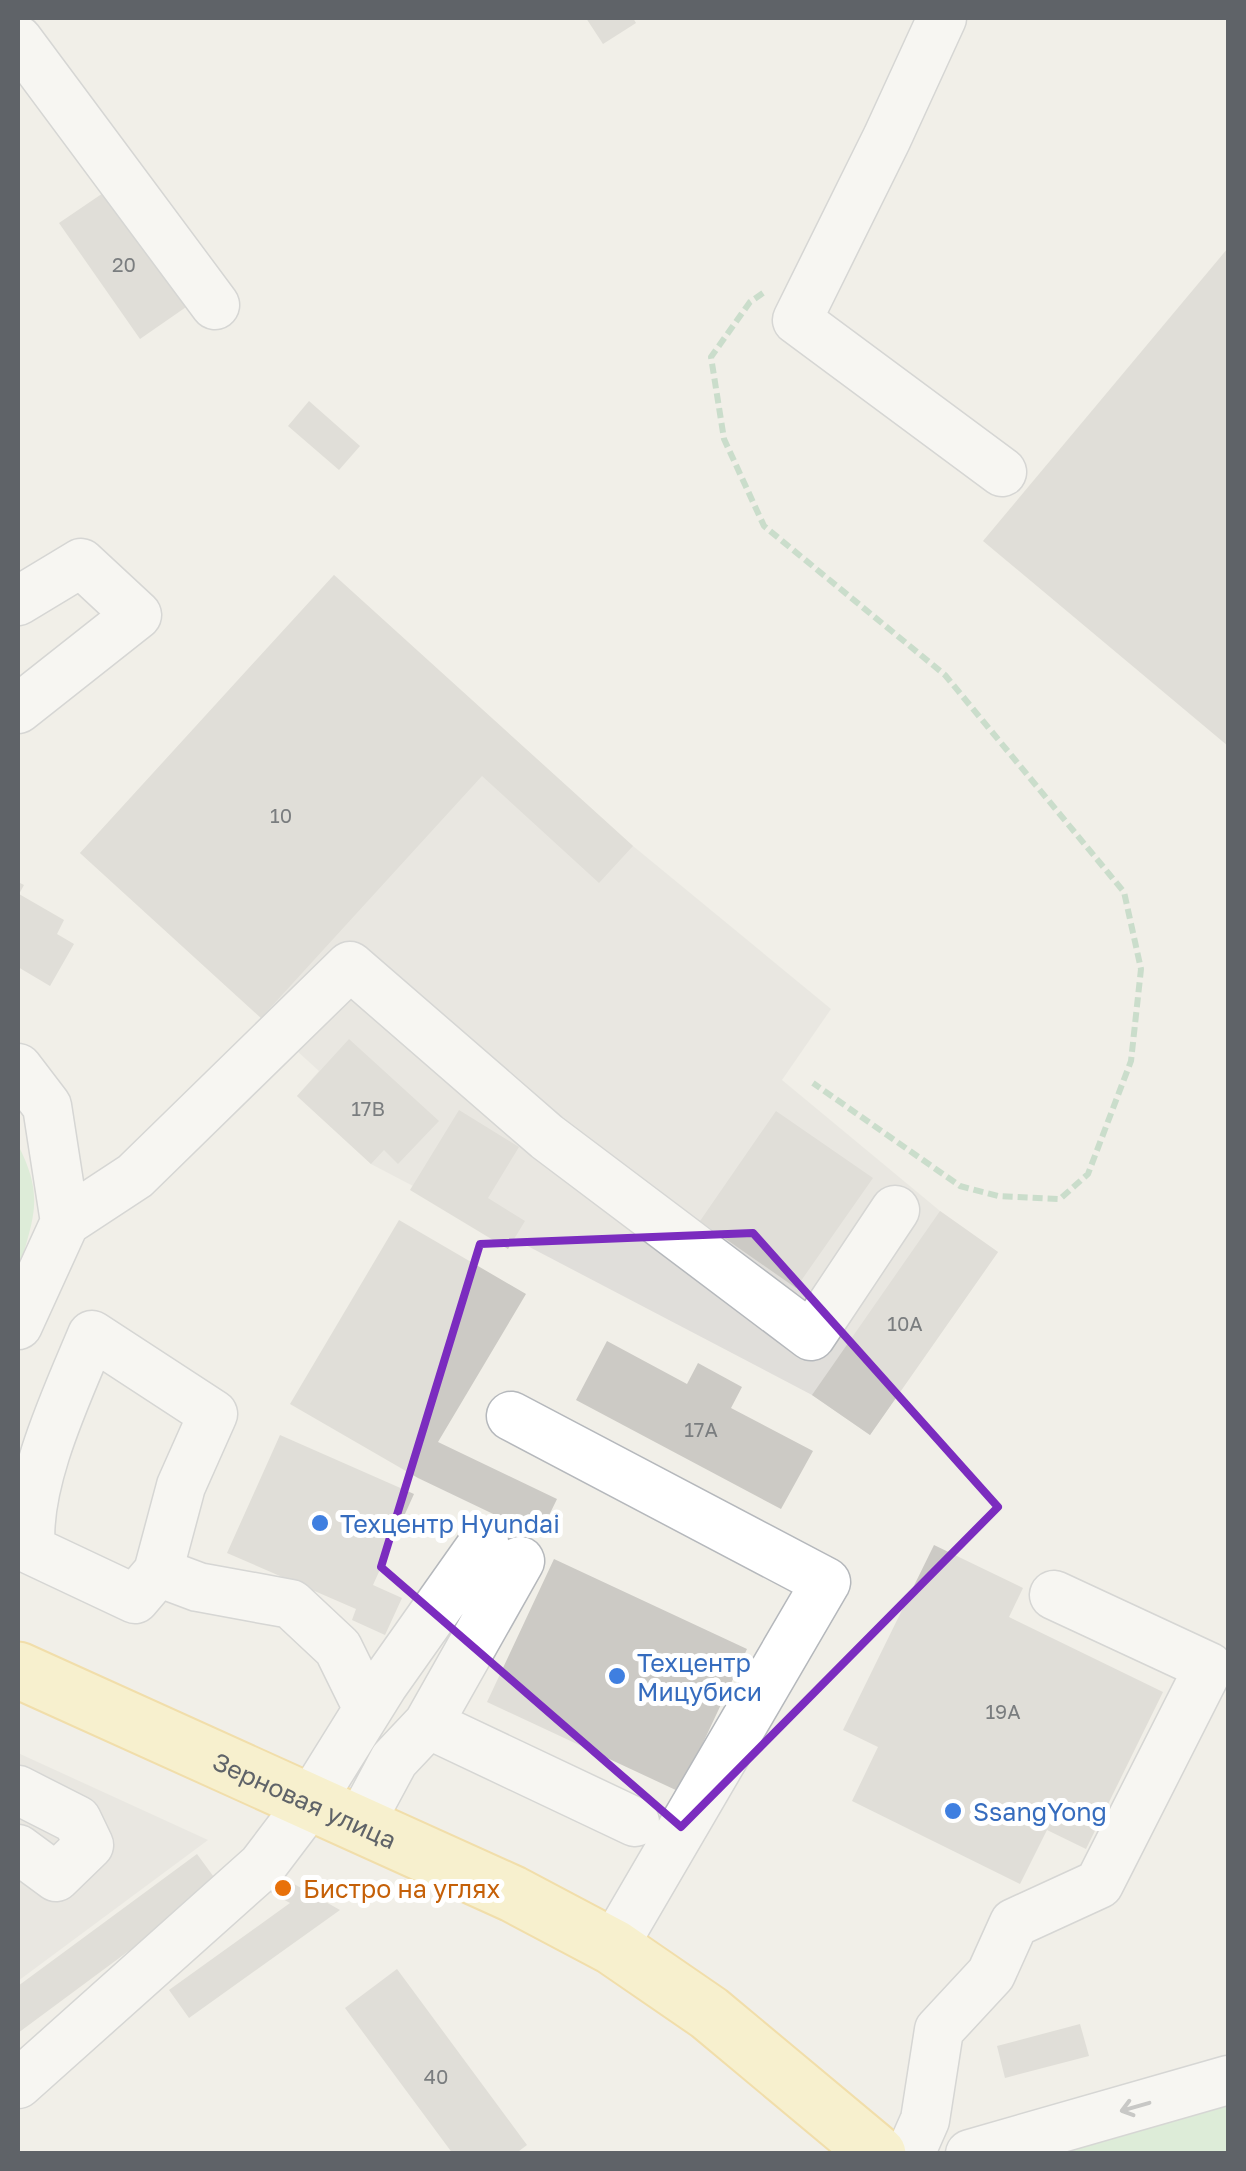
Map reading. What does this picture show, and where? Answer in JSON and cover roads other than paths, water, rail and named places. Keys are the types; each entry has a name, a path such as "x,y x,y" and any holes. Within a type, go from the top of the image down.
{"main road":[{"name":"Зерновая улица","path":"18,1670 513,1894 613,1946 710,2013 878,2154"}],"lane":[{"path":"942,18 797,320 1002,472"},
{"path":"18,40 215,305"},
{"path":"18,600 81,563 137,615 18,709"},
{"path":"64,1222 135,1176 350,966 547,1137 812,1336 895,1210"},
{"path":"18,1068 46,1106 64,1222 18,1325"},
{"path":"92,1335 212,1414 182,1486 158,1572 135,1598 31,1550 29,1534 48,1442 92,1335"},
{"path":"512,1416 826,1582 613,1946"},
{"path":"18,2084 262,1866 309,1804 368,1709 502,1551 428,1724 394,1760 358,1825"},
{"path":"158,1572 198,1587 291,1604 338,1648 368,1709"},
{"path":"910,2154 925,2120 939,2030 991,1974 1014,1923 1099,1884 1209,1667 1054,1595"},
{"path":"428,1724 635,1822"},
{"path":"18,1790 78,1820 89,1845 56,1878 18,1850"},
{"path":"970,2154 1228,2080"}],"place":[{"name":"Техцентр Hyundai","path":"320,1523"},
{"name":"Техцентр Мицубиси","path":"617,1676"},
{"name":"SsangYong","path":"953,1811"},
{"name":"Бистро на углях","path":"283,1888"}]}
